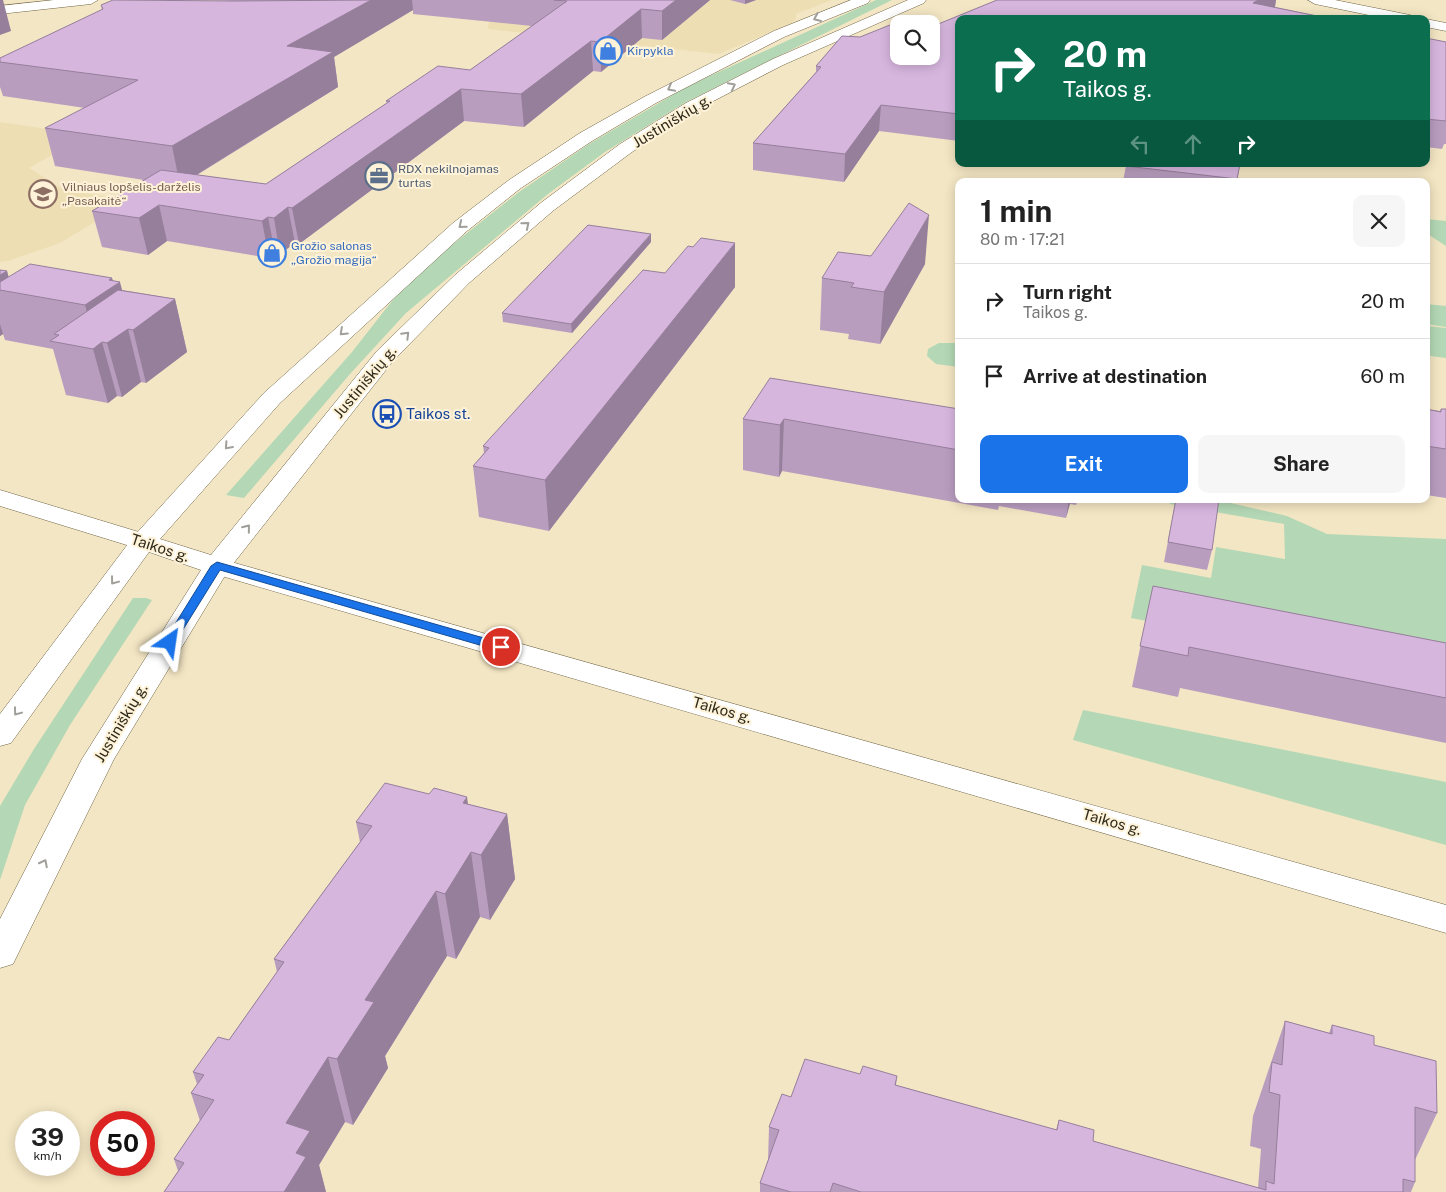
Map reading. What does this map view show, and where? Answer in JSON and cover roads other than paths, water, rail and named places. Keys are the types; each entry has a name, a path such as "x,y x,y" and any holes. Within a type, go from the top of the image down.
{"main road":[{"path":"0,10 91,0"},
{"name":"Justiniškių g.","path":"0,736 143,542 272,398 404,275 460,226 515,184 586,137 689,78 779,34 863,0"},
{"name":"Justiniškių g.","path":"0,954 98,759 217,566 385,356 462,279 548,206 626,148 692,106 778,62 919,0"},
{"path":"1315,0 1393,15"},
{"path":"1339,0 1367,9"},
{"path":"1430,24 1446,27"},
{"name":"Taikos g.","path":"0,498 217,566 1446,918"}],"place":[{"name":"Kirpykla","path":"608,51"},
{"name":"RDX nekilnojamas turtas","path":"379,176"},
{"name":"Vilniaus lopšelis-darželis „Pasakaitė“","path":"43,194"},
{"name":"Grožio salonas „Grožio magija“","path":"272,253"},
{"name":"Taikos st.","path":"387,414"}]}
